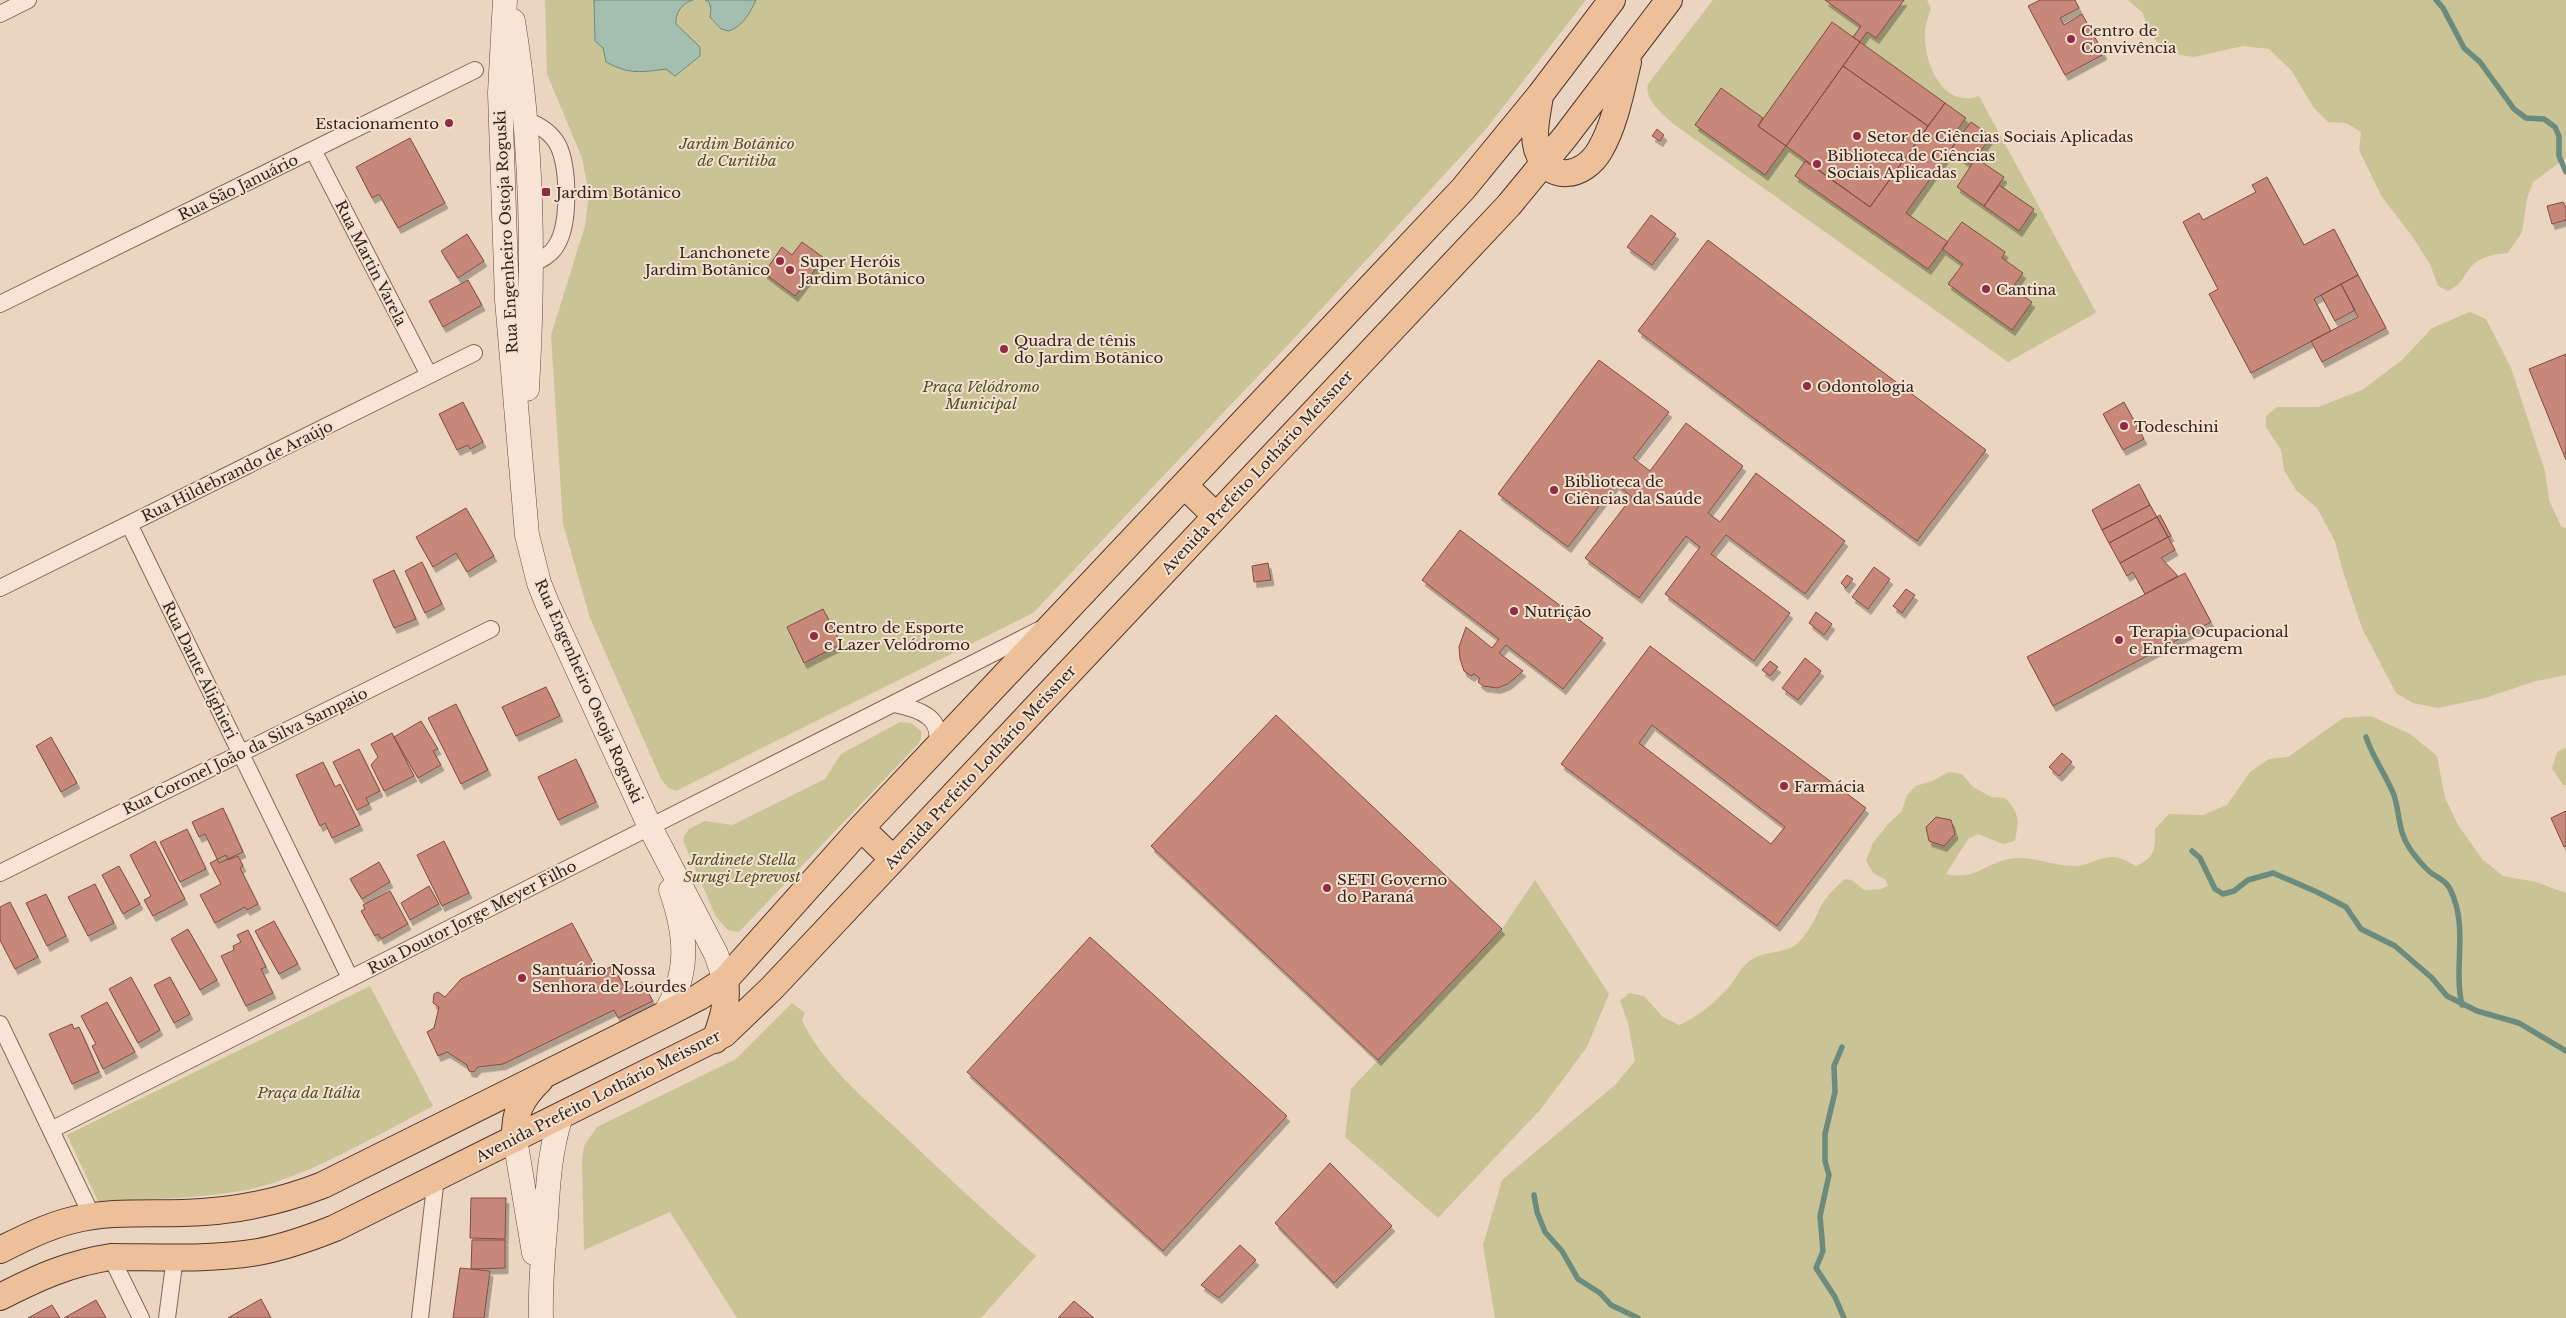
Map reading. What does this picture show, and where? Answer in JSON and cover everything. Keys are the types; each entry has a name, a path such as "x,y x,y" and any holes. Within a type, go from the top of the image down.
{"main road":[{"name":"Rua Engenheiro Ostoja Roguski","path":"505,0 500,76 509,325 528,535 539,583 650,827 716,954 725,980"},
{"name":"Rua Engenheiro Ostoja Roguski","path":"510,0 521,70 526,120 532,264 532,308 523,464"},
{"path":"0,1250 49,1228 92,1216 218,1211 272,1203 324,1186 699,998 725,980 861,828 1462,189 1540,94 1612,0"},
{"name":"Avenida Prefeito Lothário Meissner","path":"0,1297 55,1270 72,1264 112,1257 234,1255 280,1247 335,1228 715,1040 752,1008 1509,205 1544,163 1669,0"},
{"path":"1540,94 1535,131 1537,149 1544,163 1557,172 1572,174 1589,164 1600,150 1614,118 1631,51"},
{"path":"501,131 508,124 526,120"},
{"path":"506,245 522,262 532,264"},
{"path":"1184,485 1216,516"},
{"name":"Rua Engenheiro Ostoja Roguski","path":"650,827 679,914 684,948 681,981 674,1000 664,1015"},
{"path":"861,828 893,859"},
{"path":"715,1040 724,1016 728,997 725,980"},
{"path":"540,1289 515,1139 514,1121 519,1106 527,1093 546,1074"},
{"path":"541,1318 540,1289 552,1150 561,1116"}],"street":[{"path":"0,14 28,0"},
{"name":"Rua São Januário","path":"0,304 476,70"},
{"name":"Rua Engenheiro Ostoja Roguski","path":"526,120 539,125 558,146 564,173 566,214 562,235 556,247 546,257 532,264"},
{"name":"Rua Martin Varela","path":"314,150 429,375"},
{"name":"Rua Hildebrando de Araújo","path":"0,588 474,353"},
{"name":"Rua Dante Alighieri","path":"129,524 350,978"},
{"name":"Rua Doutor Jorge Meyer Filho","path":"51,1130 1055,622"},
{"name":"Rua Coronel João da Silva Sampaio","path":"0,873 491,629"},
{"path":"894,704 915,708 928,715 937,728 938,741 934,751"},
{"path":"0,1024 92,1216"},
{"path":"420,1318 436,1177"},
{"path":"112,1257 141,1318"},
{"path":"167,1318 175,1257"}],"green space":[{"path":"545,0 1586,0 1486,129 1303,329 1033,613 676,791 668,788 661,779 590,618 563,524 551,335 585,226 589,193 582,158 547,74"},
{"path":"1713,0 1927,0 1931,8 1925,34 1928,58 1932,70 1938,81 1955,96 1966,98 1979,96 2096,312 2008,362 1672,123 1651,101 1647,90 1648,84"},
{"path":"2128,0 2566,0 2566,158 2533,182 2527,199 2522,232 2508,253 2492,255 2477,262 2458,284 2448,291 2438,286 2430,264 2412,236 2382,197 2359,150 2361,132 2346,123 2328,122 2313,107 2292,71 2269,49 2243,46 2194,57 2168,53 2149,33 2143,13"},
{"path":"2470,312 2486,319 2511,368 2545,471 2549,500 2561,526 2566,528 2566,675 2536,681 2485,698 2438,708 2413,703 2396,693 2362,628 2343,572 2335,541 2317,508 2296,490 2284,470 2281,450 2266,427 2266,416 2277,407 2318,407 2362,390 2401,361 2432,328"},
{"path":"2371,716 2410,734 2437,756 2445,798 2458,825 2482,859 2503,876 2536,882 2566,893 2566,1318 1495,1318 1483,1245 1502,1180 1615,1085 1635,1061 1628,1023 1620,1001 1629,993 1644,996 1663,1017 1679,1025 1693,1018 1711,1004 1728,988 1752,959 1789,949 1798,943 1808,931 1825,900 1845,879 1852,880 1864,890 1881,889 1888,886 1886,880 1873,873 1866,860 1873,843 1888,824 1902,811 1907,795 1916,786 1932,781 1949,772 1962,774 1973,787 1991,797 2005,798 2016,813 2018,822 2015,841 2003,844 1978,834 1968,839 1946,874 1971,874 2014,858 2074,866 2118,857 2136,866 2151,856 2154,847 2155,829 2169,814 2203,815 2227,805 2250,772 2269,759 2288,757 2343,718"},
{"name":"Jardinete Stella Surugi Leprevost","path":"900,722 911,723 921,731 921,739 918,744 739,932 728,930 716,917 684,843 684,836 689,829 705,821 732,825 825,779 841,754"},
{"path":"2566,748 2566,785 2563,785 2552,768 2557,752"},
{"path":"1535,880 1609,994 1587,1047 1540,1110 1438,1218 1345,1137 1351,1089 1502,929"},
{"name":"Praça da Itália","path":"370,986 433,1106 316,1166 268,1184 246,1190 210,1195 98,1201 67,1135"},
{"path":"792,1003 805,1013 802,1020 810,1036 820,1051 844,1078 965,1193 1036,1256 981,1318 737,1318 670,1212 584,1250 582,1160 584,1146 597,1127 736,1059"}],"shaded area":[{"path":"594,0 693,0 686,3 680,9 676,24 700,47 700,56 675,76 666,69 643,72 629,71 606,62 603,48 595,41"},
{"path":"705,0 756,0 749,14 738,26 729,31 721,29 710,17 711,8 709,2"}],"building":[{"path":"1825,0 1904,0 1876,38 1867,32 1860,42 1853,37 1861,26"},
{"name":"Centro de Convivência","path":"2040,0 2075,0 2079,8 2060,18 2064,25 2082,14 2104,54 2065,75 2028,6"},
{"path":"1832,22 1860,42 1786,146 1758,126"},
{"path":"1860,42 1945,103 1928,126 1843,66"},
{"name":"Setor de Ciências Sociais Aplicadas","path":"1843,66 1928,126 1870,207 1786,146"},
{"path":"1721,88 1763,118 1758,126 1786,146 1765,175 1695,125"},
{"path":"1945,103 1966,118 1950,140 1955,144 1906,213 1948,242 1928,269 1795,176 1805,161 1870,207"},
{"path":"1971,122 1991,136 1971,165 1950,150"},
{"path":"1657,129 1664,135 1660,141 1652,136"},
{"path":"410,138 445,203 398,228 379,194 372,198 356,167"},
{"path":"1976,158 2004,177 1984,206 1957,187"},
{"path":"2267,177 2304,245 2334,229 2358,275 2314,299 2331,331 2251,373 2209,294 2218,289 2183,222 2199,213 2203,220 2256,192 2252,185"},
{"path":"1999,185 2034,209 2019,231 1984,206"},
{"path":"2563,202 2566,207 2566,220 2552,224 2547,206"},
{"path":"1651,215 1676,234 1652,265 1627,247"},
{"path":"1962,222 2005,252 2002,258 2023,273 2012,288 2032,302 2012,330 1948,284 1963,264 1942,249"},
{"path":"467,234 484,261 458,278 441,251"},
{"name":"Odontologia","path":"1708,240 1986,450 1917,541 1638,331"},
{"name":"Super Heróis Jardim Botânico","path":"802,242 824,258 795,296 764,273 782,247 792,255"},
{"path":"2358,275 2386,328 2322,362 2311,341 2358,317 2341,284"},
{"path":"468,280 482,305 443,327 429,301"},
{"path":"2341,284 2355,310 2335,321 2321,295"},
{"path":"2566,354 2566,460 2529,369"},
{"path":"1599,360 1669,412 1633,458 1650,471 1686,423 1743,466 1708,513 1720,522 1756,473 1845,541 1805,594 1726,535 1711,554 1790,613 1754,661 1665,594 1700,547 1686,536 1639,598 1585,558 1632,497 1616,484 1568,547 1498,494"},
{"path":"463,402 483,442 470,449 468,445 457,450 439,414"},
{"name":"Todeschini","path":"2124,402 2144,439 2123,450 2103,414"},
{"path":"2139,484 2150,505 2102,530 2092,510"},
{"path":"2150,505 2157,517 2109,543 2102,530"},
{"path":"466,508 494,556 467,572 456,553 433,567 416,537"},
{"path":"2160,515 2171,536 2168,537 2157,517"},
{"path":"2157,517 2168,537 2120,563 2109,543"},
{"name":"Nutrição","path":"1460,530 1603,638 1563,689 1506,645 1499,653 1523,671 1508,684 1497,688 1483,686 1478,682 1480,679 1477,676 1474,674 1471,676 1464,671 1459,647 1466,627 1492,648 1499,639 1422,580"},
{"path":"2168,537 2175,550 2161,558 2178,576 2145,594 2133,572 2127,576 2120,563"},
{"path":"422,562 442,604 425,613 405,571"},
{"path":"1268,563 1271,580 1254,582 1252,566"},
{"path":"1874,567 1890,579 1868,609 1852,597"},
{"path":"394,570 416,619 394,628 373,580"},
{"name":"Terapia Ocupacional e Enfermagem","path":"2185,573 2211,622 2053,706 2027,657"},
{"path":"1847,575 1853,579 1846,588 1841,583"},
{"path":"1906,589 1915,595 1902,613 1893,606"},
{"name":"Centro de Esporte e Lazer Velódromo","path":"823,609 841,644 804,663 787,627"},
{"path":"1816,612 1832,624 1824,635 1809,623"},
{"name":"Farmácia","path":"1650,646 1866,808 1777,926 1561,764","holes":["1652,725 1785,827 1771,844 1639,743"]},
{"path":"1805,658 1821,671 1798,700 1782,688"},
{"path":"1770,661 1778,667 1770,676 1762,670"},
{"path":"546,687 560,716 516,736 502,707"},
{"path":"456,704 488,770 461,784 428,718"},
{"name":"SETI Governo do Paraná","path":"1276,715 1502,929 1378,1060 1151,846"},
{"path":"421,721 438,749 433,751 441,765 418,778 394,737"},
{"path":"392,733 414,776 384,791 371,765 378,757 371,744"},
{"path":"51,737 77,783 61,792 36,746"},
{"path":"359,749 380,791 366,798 369,804 357,810 333,762"},
{"path":"2062,753 2072,762 2059,776 2049,767"},
{"path":"576,759 596,802 558,820 538,777"},
{"path":"323,762 335,787 340,784 360,825 332,838 325,823 320,826 296,775"},
{"path":"223,808 243,852 219,863 205,834 199,837 192,822"},
{"path":"2566,811 2566,846 2564,847 2551,818"},
{"path":"1936,817 1951,820 1955,834 1944,846 1929,841 1926,827"},
{"path":"187,829 206,869 180,882 160,842"},
{"path":"155,841 185,899 153,916 144,900 151,896 130,855"},
{"path":"444,841 469,893 442,906 417,855"},
{"path":"226,855 228,860 238,856 243,866 240,868 258,904 247,910 245,907 215,923 200,895 221,884 210,863"},
{"path":"379,862 390,882 362,899 350,879"},
{"path":"119,866 140,904 123,914 102,875"},
{"path":"95,884 114,923 88,936 68,897"},
{"path":"429,886 439,904 410,920 401,903"},
{"path":"390,891 408,924 381,939 378,934 375,936 361,911 365,909 363,905"},
{"path":"46,894 66,936 47,946 26,903"},
{"path":"10,902 38,957 15,969 0,940 0,907"},
{"path":"274,921 298,964 279,974 255,931"},
{"name":"Santuário Nossa Senhora de Lourdes","path":"572,923 598,972 613,966 626,990 642,982 653,1001 618,1018 614,1010 503,1064 478,1067 474,1072 469,1071 467,1065 447,1052 438,1056 427,1032 434,1028 439,1007 433,1003 434,994 438,992 445,997 461,979"},
{"path":"188,929 217,980 200,990 171,939"},
{"path":"248,930 266,967 261,969 273,993 246,1006 221,956 234,950 233,946 241,942 237,935"},
{"path":"1090,937 1287,1116 1163,1251 967,1072"},
{"path":"131,977 160,1030 138,1043 109,989"},
{"path":"170,977 190,1014 174,1023 154,985"},
{"path":"107,1002 135,1052 103,1069 92,1046 96,1044 81,1016"},
{"path":"72,1024 74,1029 79,1027 99,1072 72,1084 49,1034"},
{"path":"1330,1163 1392,1226 1334,1283 1275,1223"},
{"path":"471,1198 506,1198 505,1239 470,1238"},
{"path":"472,1240 505,1240 505,1268 471,1269"},
{"path":"1240,1245 1256,1260 1219,1298 1201,1285"},
{"path":"460,1268 490,1271 484,1318 453,1318"},
{"path":"261,1299 271,1318 228,1318"},
{"path":"96,1300 106,1318 64,1318"},
{"path":"1074,1301 1094,1318 1058,1318"},
{"path":"52,1305 60,1318 28,1318"}],"waterway":[{"path":"2436,0 2443,8 2464,48 2480,62 2514,109 2526,118 2544,119 2555,127 2559,136 2559,156 2566,172"},
{"path":"2366,737 2394,795 2406,843 2425,867 2444,881 2456,903 2460,932 2459,976 2462,1005"},
{"path":"2192,851 2200,858 2215,889 2223,894 2234,891 2248,880 2273,873 2317,892 2346,907 2361,929 2395,946 2432,978 2447,996 2477,1011 2519,1023 2566,1051"},
{"path":"1842,1047 1834,1066 1835,1092 1825,1134 1825,1161 1829,1175 1820,1216 1823,1251 1816,1268 1835,1297 1844,1318"},
{"path":"1534,1195 1537,1212 1545,1232 1562,1251 1578,1279 1600,1293 1611,1305 1638,1318"}],"place":[{"name":"Centro de Convivência","path":"2071,39"},
{"name":"Estacionamento","path":"449,123"},
{"name":"Setor de Ciências Sociais Aplicadas","path":"1857,136"},
{"name":"Biblioteca de Ciências Sociais Aplicadas","path":"1817,164"},
{"name":"Jardim Botânico","path":"546,192"},
{"name":"Lanchonete Jardim Botânico","path":"780,261"},
{"name":"Super Heróis Jardim Botânico","path":"790,270"},
{"name":"Cantina","path":"1986,289"},
{"name":"Quadra de tênis do Jardim Botânico","path":"1004,349"},
{"name":"Odontologia","path":"1807,386"},
{"name":"Todeschini","path":"2124,426"},
{"name":"Biblioteca de Ciências da Saúde","path":"1554,490"},
{"name":"Nutrição","path":"1514,611"},
{"name":"Centro de Esporte e Lazer Velódromo","path":"814,636"},
{"name":"Terapia Ocupacional e Enfermagem","path":"2119,640"},
{"name":"Farmácia","path":"1784,786"},
{"name":"SETI Governo do Paraná","path":"1327,888"},
{"name":"Santuário Nossa Senhora de Lourdes","path":"522,978"}],"park label":[{"name":"Jardim Botânico de Curitiba","path":"737,152"},
{"name":"Praça Velódromo Municipal","path":"981,394"}]}
